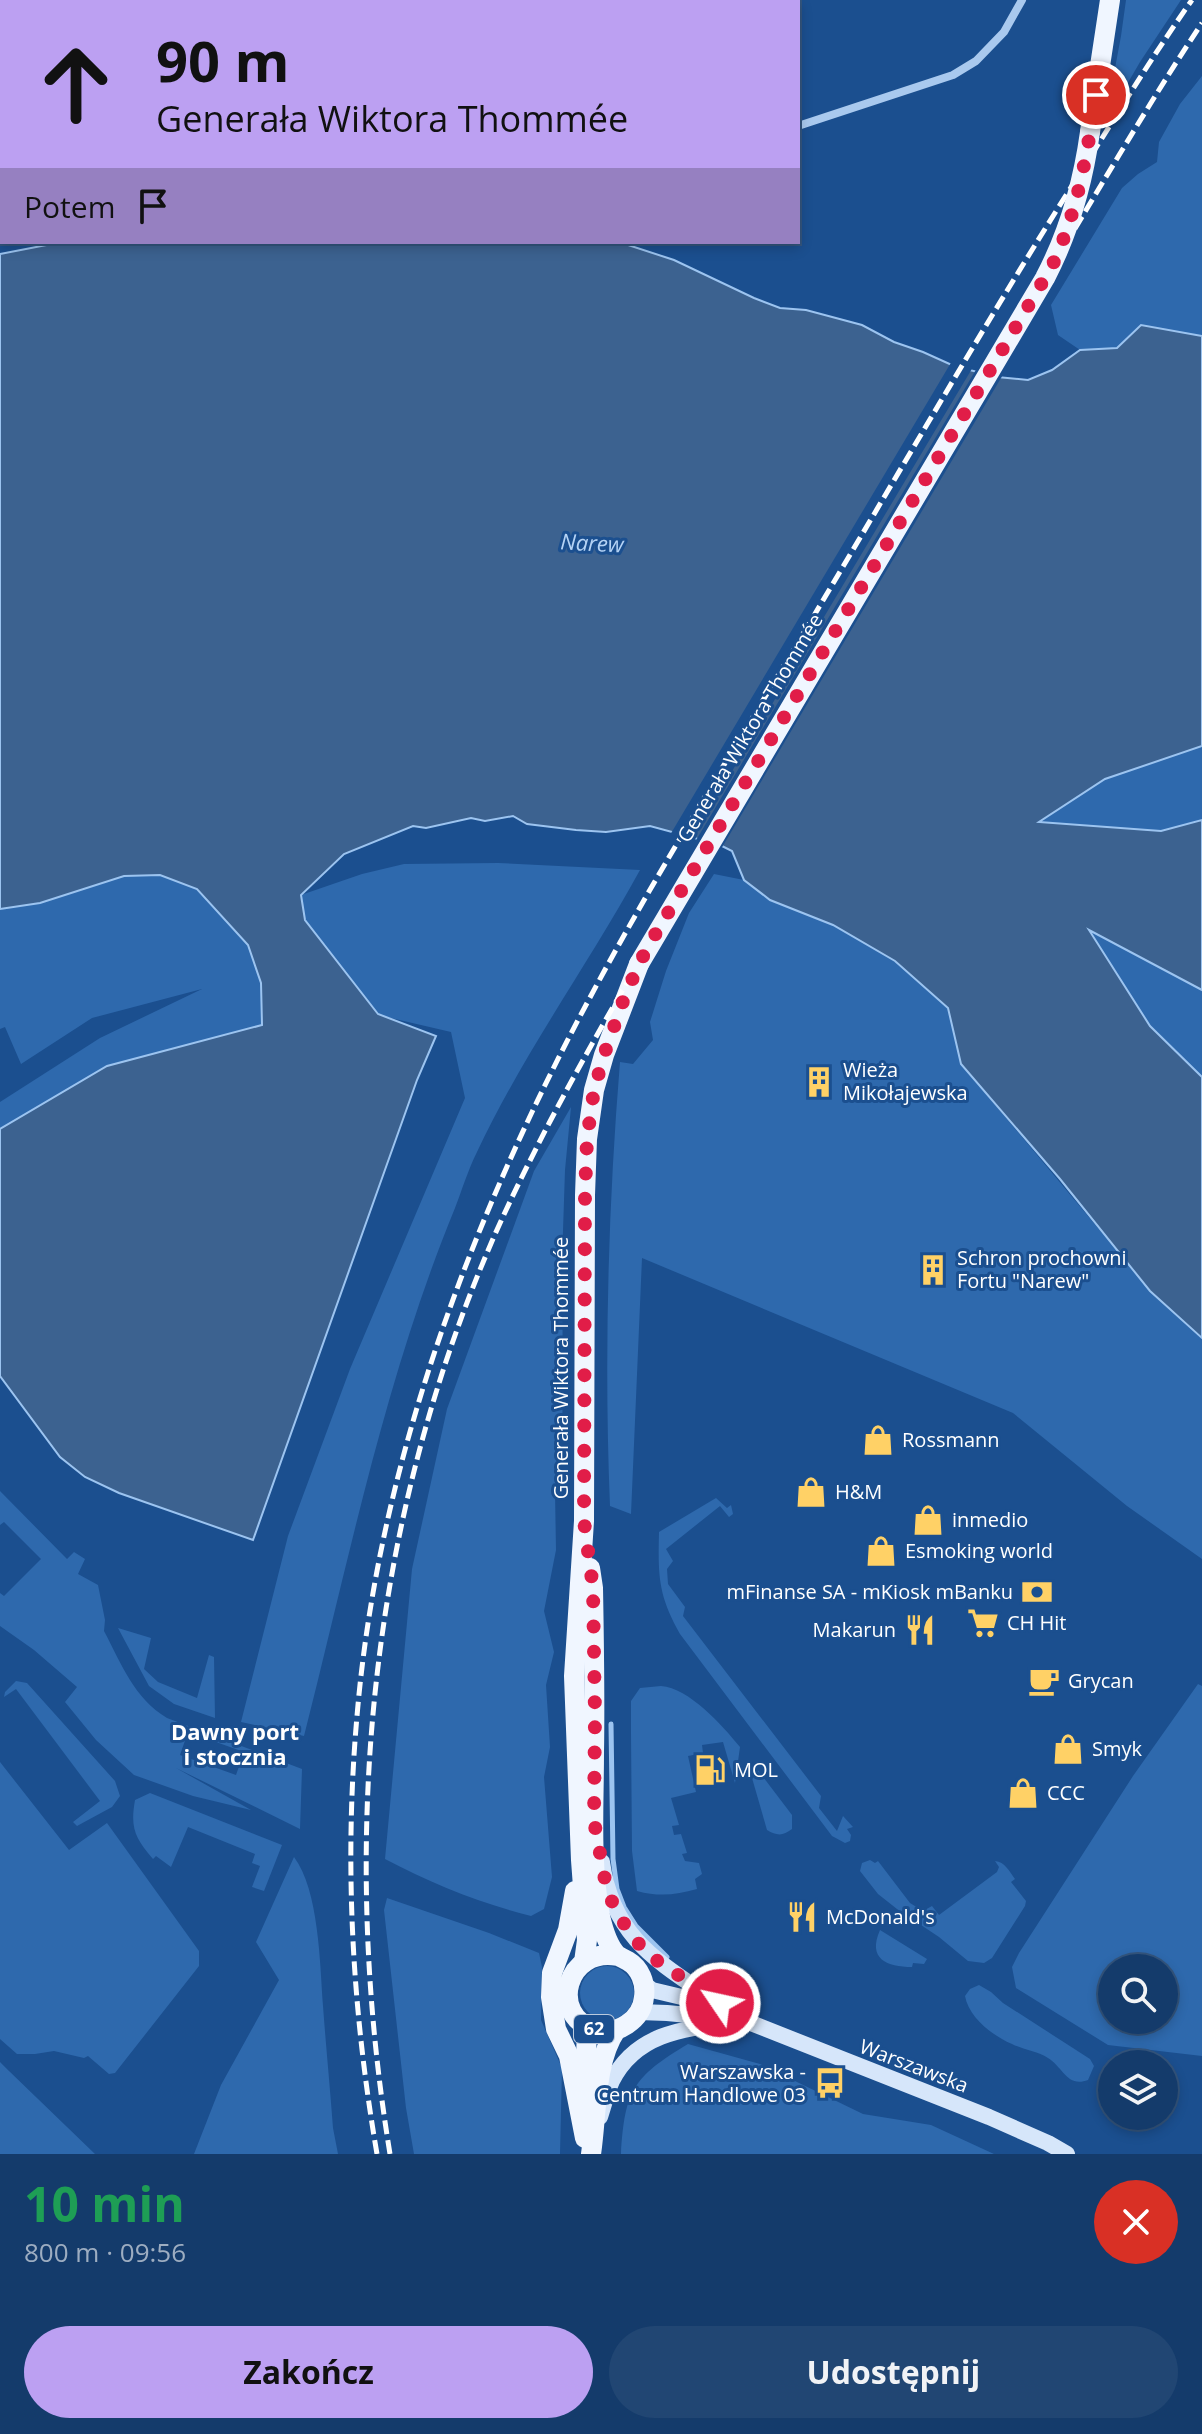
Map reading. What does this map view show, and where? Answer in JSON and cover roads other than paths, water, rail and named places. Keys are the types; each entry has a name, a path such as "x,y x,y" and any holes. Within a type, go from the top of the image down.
{"main road":[{"name":"Generała Wiktora Thommée","path":"584,1962 587,1940 574,1676 584,1521 586,1166 590,1116 600,1067 626,993 646,950 1052,266 1077,199 1110,0"},
{"name":"Generała Wiktora Thommée","path":"584,1521 593,1588 595,1883 601,1919 608,1941 618,1956"},
{"path":"594,1821 607,1891 635,1940 670,1971 744,2021"},
{"name":"62","path":"581,1860 568,1930 552,1973 551,1997 556,2029 569,2056 590,2144"},
{"path":"584,1962 599,1955 618,1956"},
{"name":"62","path":"584,1962 574,1972 568,1992 573,2012 596,2030 616,2030 639,2012 643,2004 644,1984 635,1967 618,1956"},
{"name":"Warszawska","path":"644,1984 652,1990 690,1999 989,2117 1067,2154"},
{"name":"Warszawska","path":"639,2012 744,2021"},
{"path":"590,2144 612,2081 626,2061 646,2043 674,2031 744,2021"},
{"name":"62","path":"587,2026 590,2144"},
{"name":"62","path":"590,2144 607,2043 616,2030"}],"street":[{"path":"800,125 953,75 976,61 1004,32 1022,0"}],"water":[{"name":"Narew","path":"52,244 625,244 674,260 780,308 806,310 862,325 894,342 954,366 997,377 1028,380 1052,370 1080,350 1117,348 1141,325 1202,336 1202,746 1105,779 1039,822 1161,831 1202,820 1202,990 1089,930 1150,1026 1202,1077 1202,1338 1150,1291 1060,1179 961,1064 948,1008 895,961 833,925 770,900 744,880 732,851 720,845 650,826 606,832 527,824 513,816 485,821 471,818 426,828 413,826 344,854 301,895 305,920 378,1014 436,1036 417,1080 253,1540 119,1493 85,1477 60,1457 0,1376 0,1129 107,1066 262,1025 261,983 248,945 197,889 160,875 124,876 40,903 0,909 0,254"}],"waterway":[{"path":"611,1724 613,1859 617,1889 636,1926 667,1957"}],"railway":[{"path":"377,2154 368,2100 353,1936 351,1826 357,1716 381,1549 424,1384 451,1304 482,1225 552,1071 649,891 1016,276 1192,0"},
{"path":"390,2154 375,2037 367,1920 367,1802 376,1685 393,1569 418,1455 453,1342 515,1191 600,1029 1054,263 1202,23"}],"place":[{"name":"Wieża Mikołajewska","path":"819,1082"},
{"name":"Schron prochowni Fortu \"Narew\"","path":"933,1270"},
{"name":"Rossmann","path":"878,1440"},
{"name":"H&M","path":"811,1492"},
{"name":"inmedio","path":"928,1520"},
{"name":"Esmoking world","path":"881,1551"},
{"name":"mFinanse SA - mKiosk mBanku","path":"1037,1592"},
{"name":"CH Hit","path":"983,1623"},
{"name":"Makarun","path":"920,1630"},
{"name":"Grycan","path":"1044,1681"},
{"name":"Smyk","path":"1068,1749"},
{"name":"MOL","path":"710,1770"},
{"name":"CCC","path":"1023,1793"},
{"name":"McDonald's","path":"802,1917"},
{"name":"Warszawska - Centrum Handlowe 03","path":"830,2083"}],"district":[{"name":"Dawny port i stocznia","path":"235,1744"}]}
